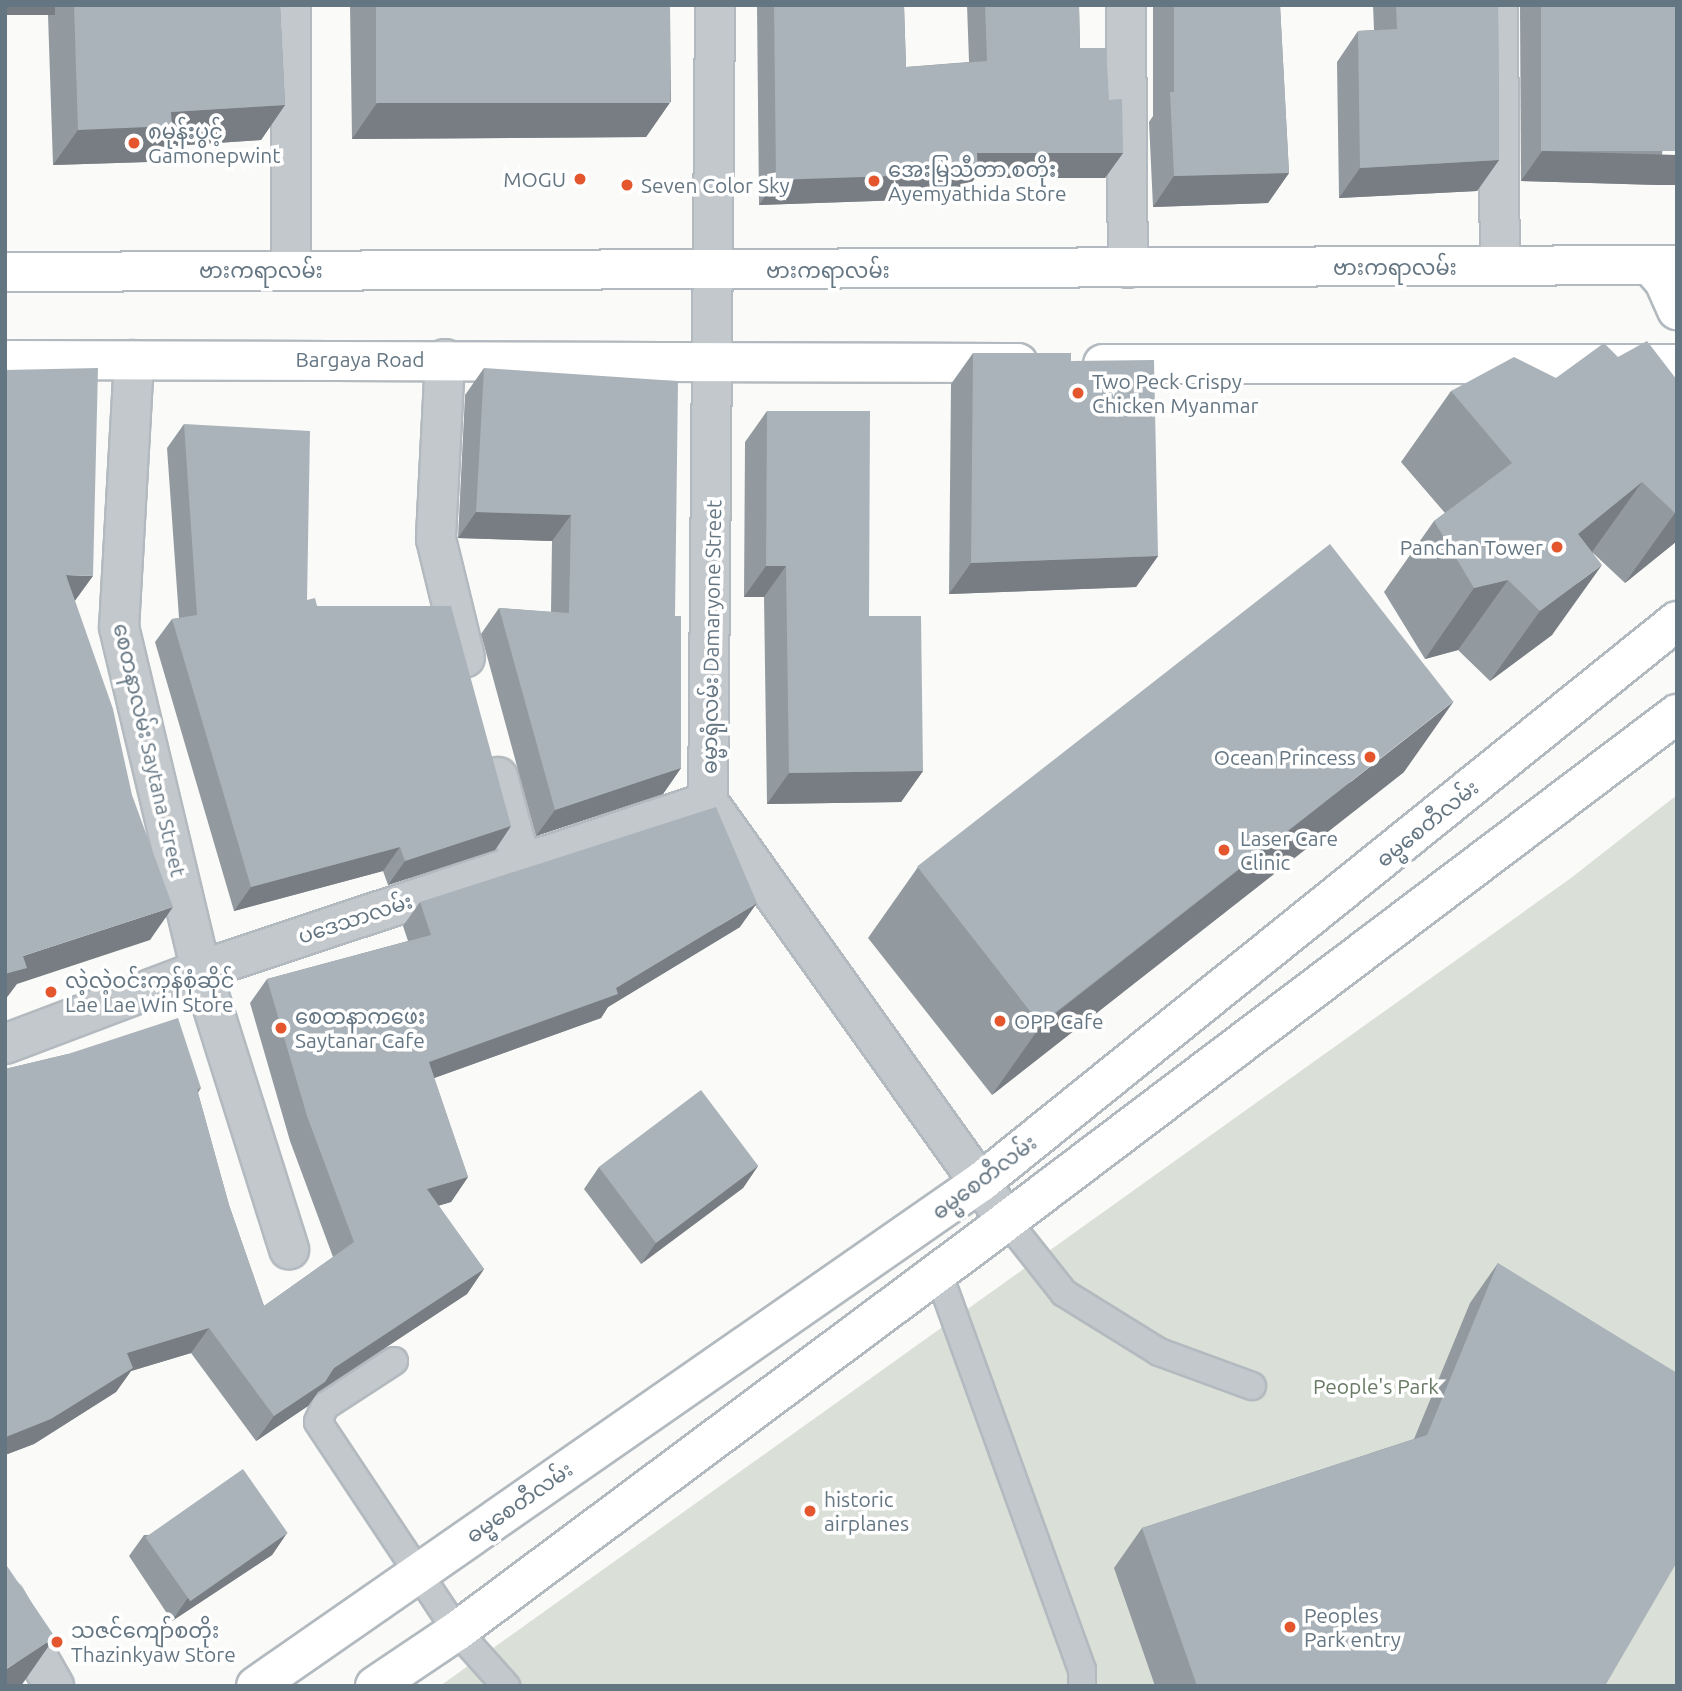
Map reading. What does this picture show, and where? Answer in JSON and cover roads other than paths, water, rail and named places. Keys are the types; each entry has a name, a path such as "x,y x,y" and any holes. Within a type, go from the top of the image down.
{"main road":[{"name":"ဗားကရာလမ်း","path":"5,272 1663,265 1664,281 1677,310"},
{"path":"714,363 1666,364 1677,330"},
{"name":"Bargaya Road","path":"5,360 445,359 714,363"},
{"name":"ဓမ္မစေတီလမ်း","path":"256,1686 981,1182 1677,621"},
{"path":"375,1686 457,1631 1007,1221 1677,714"}],"street":[{"path":"291,5 291,269"},
{"name":"ဓမ္မာရုံလမ်း Damaryone Street","path":"715,5 716,270 708,802 1007,1221"},
{"path":"1126,5 1128,268"},
{"path":"1498,5 1500,266"},
{"path":"445,359 436,539 473,688"},
{"name":"စေတနာလမ်း Saytana Street","path":"134,360 119,627 201,970 289,1250"},
{"path":"488,742 522,863"},
{"name":"ပဒေသာလမ်း","path":"5,1044 201,970 708,802"},
{"path":"5,1600 54,1686"}],"lane":[{"path":"1007,1221 1064,1293 1159,1352 1252,1386"},
{"path":"938,1272 1082,1670 1082,1686"},
{"path":"394,1361 325,1406 318,1422 457,1631 506,1686"},
{"path":"457,1631 480,1686"}],"place":[{"name":"၈မုန်းပွင့် Gamonepwint","path":"134,143"},
{"name":"MOGU","path":"580,179"},
{"name":"အေးမြသီတာ စတိုး Ayemyathida Store","path":"874,181"},
{"name":"Seven Color Sky","path":"627,185"},
{"name":"Two Peck Crispy Chicken Myanmar","path":"1078,393"},
{"name":"Panchan Tower","path":"1557,547"},
{"name":"Ocean Princess","path":"1370,757"},
{"name":"Laser Care Clinic","path":"1224,850"},
{"name":"လဲ့လဲ့ဝင်းကုန်စုံဆိုင် Lae Lae Win Store","path":"51,992"},
{"name":"OPP Cafe","path":"1000,1021"},
{"name":"စေတနာကဖေး Saytanar Cafe","path":"281,1028"},
{"name":"historic airplanes","path":"810,1511"},
{"name":"Peoples Park entry","path":"1290,1627"},
{"name":"သဇင်ကျော်စတိုး Thazinkyaw Store","path":"57,1642"}],"park label":[{"name":"People's Park","path":"1376,1386"}]}
